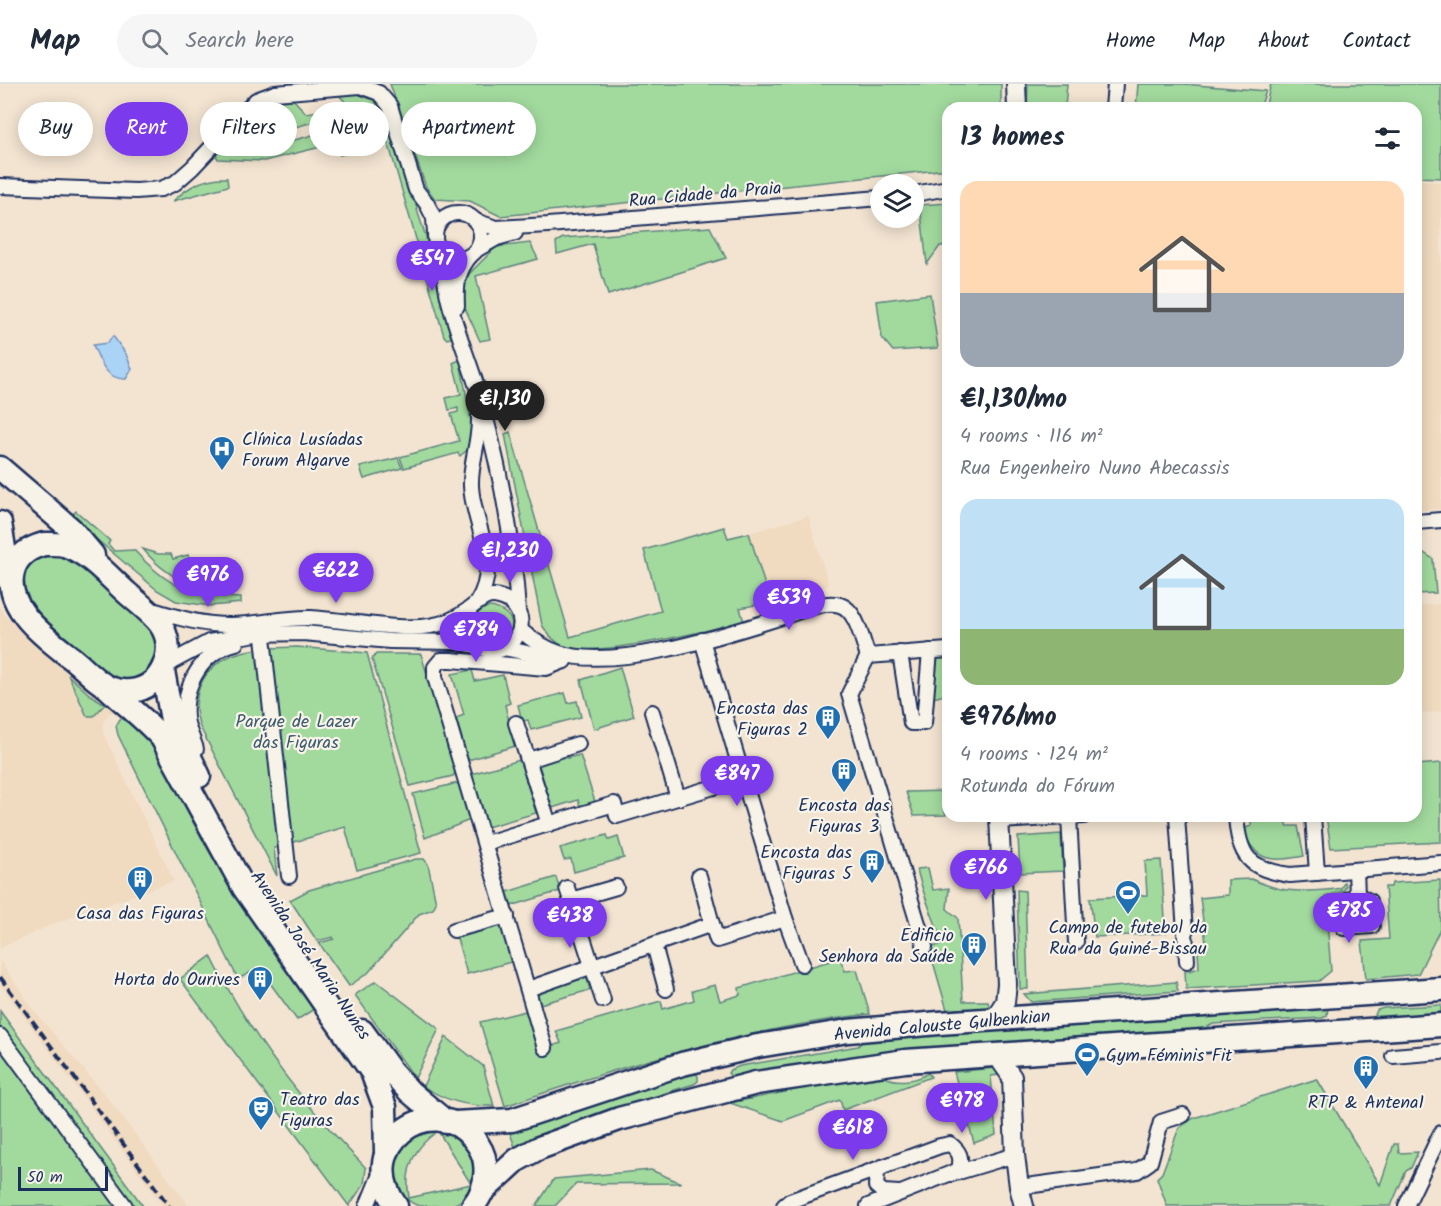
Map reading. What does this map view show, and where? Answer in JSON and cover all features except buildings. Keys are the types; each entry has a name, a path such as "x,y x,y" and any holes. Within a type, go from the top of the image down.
{"main road":[{"path":"0,468 71,529 100,566"},
{"path":"0,523 11,591"},
{"path":"11,591 11,576 19,557 27,550 44,544 67,546 100,566"},
{"name":"Avenida José Maria Nunes","path":"100,566 161,626 168,652 164,668 172,720 199,775 271,902 391,1071 410,1092 450,1122 468,1132 479,1144 485,1160 486,1176 477,1199"},
{"name":"Avenida José Maria Nunes","path":"11,591 23,613 51,641 147,721 162,738 244,888 372,1072 385,1107 384,1182 388,1195 396,1206"},
{"path":"116,695 143,688 154,681 164,668"},
{"name":"Avenida Calouste Gulbenkian","path":"384,1160 394,1139 406,1128 422,1121 512,1120 682,1064 758,1046 848,1031 1441,989"},
{"path":"1185,1042 1222,1029 1333,1021 1339,1014 1338,1003 1335,999 1327,997"},
{"path":"1390,1028 1374,1025 1366,1014 1368,1007 1375,1002 1441,998"},
{"name":"Avenida Calouste Gulbenkian","path":"477,1199 517,1160 539,1148 619,1119 756,1083 905,1061 1441,1025"},
{"path":"756,1083 738,1084 724,1079 720,1073 722,1066 728,1062 835,1043 848,1031"},
{"path":"619,1119 638,1103 703,1085 707,1078 704,1069 699,1065 682,1064"}],"street":[{"path":"1114,102 1115,84"},
{"path":"0,186 136,191 161,189 175,183 192,168 256,100 275,93 350,86 370,88 379,93 390,106 417,190 434,218 448,298 458,326 479,408 479,434 471,476 472,496 486,545 488,565 484,591 467,617 469,636 483,648"},
{"path":"1015,102 1016,86"},
{"path":"924,193 942,189"},
{"path":"924,195 942,196"},
{"name":"Rua Cidade da Praia","path":"533,226 870,199"},
{"path":"435,233 437,226 448,216 462,214 475,222 496,228 533,226"},
{"path":"458,326 456,288 458,274 481,235 475,222"},
{"path":"438,248 443,254 457,259 497,238 533,226"},
{"path":"463,344 483,408 515,566 520,630 511,644 504,648"},
{"path":"1422,522 1441,520"},
{"path":"144,607 206,624 232,625 309,618 410,627 437,625 492,596 500,597 514,605 518,611"},
{"path":"199,775 196,749 186,720 189,685 209,656 223,646 267,636 303,633 394,641 458,642 490,650 504,648 564,661 599,659 702,640 805,610 826,605 841,605 851,612 868,656 849,694 925,947"},
{"path":"520,630 538,644 560,653 599,659"},
{"path":"164,668 209,642 252,634 267,636"},
{"path":"267,636 289,876"},
{"path":"702,640 785,918 802,964"},
{"path":"868,656 942,650"},
{"path":"900,653 911,723 924,723 930,651"},
{"path":"545,1048 435,677 435,667 441,660 546,668 564,661"},
{"path":"652,712 678,798"},
{"path":"516,723 549,824"},
{"path":"529,760 578,744"},
{"path":"486,843 614,804 617,816 744,778"},
{"path":"994,1019 1005,1002 1007,984 999,822"},
{"path":"1069,822 1076,942"},
{"path":"1177,822 1187,961"},
{"path":"1236,822 1237,838 1247,857 1266,871 1290,875 1441,863"},
{"path":"1313,822 1317,873"},
{"path":"1356,870 1357,895"},
{"path":"699,876 717,940 785,918"},
{"path":"603,1000 569,894 616,887"},
{"path":"454,930 507,916"},
{"path":"528,989 712,924"},
{"path":"654,945 666,989"},
{"path":"1007,984 1014,1006 1024,1018"},
{"path":"0,1036 125,1206"},
{"path":"1393,1056 1441,1052"},
{"path":"1024,1206 1015,1155 1012,1077 1025,1053"},
{"path":"996,1054 1012,1077"},
{"path":"1019,1187 1137,1171 1150,1162 1161,1122 1184,1115"},
{"path":"1406,1206 1441,1133"},
{"path":"784,1206 790,1201 950,1144 959,1151 961,1160 959,1170 950,1175"},
{"path":"867,1206 950,1175 1015,1155"},
{"path":"367,1206 384,1160"},
{"path":"882,1167 877,1173 876,1186 883,1192 903,1194"},
{"path":"856,1177 864,1178 873,1189 867,1206"}],"shaded area":[{"path":"1422,180 1441,182 1441,509 1422,510"},
{"path":"808,516 829,585 770,602 749,533"},
{"path":"1441,604 1441,712 1422,714 1422,606"},
{"path":"0,607 7,618 90,692 119,708 109,714 103,722 103,733 174,881 53,924 0,948"},
{"path":"0,961 36,1013 111,1102 189,1206 163,1206 0,984"}],"green space":[{"path":"390,84 1001,84 1001,102 942,102 942,170 900,174 870,174 870,177 500,216 470,201 435,199 426,187 415,156 536,156 536,102 401,102 401,115"},
{"path":"1028,84 1067,84 1066,102 1027,102"},
{"path":"1138,84 1184,84 1266,91 1262,102 1136,102"},
{"path":"1271,84 1441,84 1441,178 1422,177 1422,102 1266,102"},
{"path":"336,92 378,93 383,102 345,102"},
{"path":"290,96 296,102 261,102"},
{"path":"297,103 306,113 309,113 309,123 297,126"},
{"path":"389,113 396,125 401,156 404,156 418,213 435,264 451,338 447,339 444,336 390,149"},
{"path":"309,136 309,150 297,153 297,140"},
{"path":"216,156 284,156 264,161 218,159"},
{"path":"227,178 228,186 173,201 198,184 212,179"},
{"path":"942,203 942,246 927,264 923,228 924,205"},
{"path":"710,227 726,258 608,295 593,244 557,254 556,242 563,238"},
{"path":"530,243 538,259 476,276 490,339 480,341 465,308 463,289 469,274 496,247"},
{"path":"930,294 938,348 893,351 882,338 877,301"},
{"path":"460,361 471,420 471,447 460,456 458,453 404,468 400,457 459,441 451,414 458,412 458,408 449,410 446,398 461,394 453,363"},
{"path":"510,432 570,637 661,611 644,550 724,527 728,538 749,533 770,602 740,608 744,622 652,642 600,649 565,647 558,643 542,625 505,434"},
{"path":"398,458 402,468 364,479 360,467"},
{"path":"76,511 110,541 108,544 114,551 134,550 158,573 181,588 208,595 241,598 241,603 210,606 176,601 157,590 70,517"},
{"path":"143,549 158,554 171,554 173,559 188,555 197,586 167,572"},
{"path":"55,552 71,558 151,628 156,635 158,661 138,682 114,682 30,611 18,583 29,559"},
{"path":"1424,553 1433,559 1436,593 1422,594 1422,556"},
{"path":"488,607 499,609 511,620 511,630 507,636 490,637 473,631 476,616"},
{"name":"Parque de Lazer das Figuras","path":"297,647 367,653 421,853 357,870 345,827 274,848 277,876 200,727 196,701 207,673 228,657 255,649"},
{"path":"376,654 421,654 456,772 453,776 410,786 372,659"},
{"path":"935,658 942,659 942,696 933,698"},
{"path":"620,667 634,716 594,729 581,680"},
{"path":"472,670 475,681 503,675 510,703 505,705 515,746 468,760 456,718 464,715 452,674"},
{"path":"68,675 89,694 105,704 94,716 87,716"},
{"path":"565,693 568,703 577,701 581,717 531,730 528,720 522,721 518,705"},
{"path":"120,719 129,721 138,727 156,751 211,855 261,933 314,1009 297,1020 259,968 238,979 118,735 116,726"},
{"path":"566,753 567,758 580,755 596,805 581,809 578,800 552,808 538,762"},
{"path":"520,760 536,813 487,827 471,774"},
{"path":"1441,763 1441,842 1331,848 1327,822 1422,822 1422,765"},
{"path":"458,783 470,820 425,838 413,794"},
{"path":"942,791 942,815 914,816 906,792"},
{"path":"1251,822 1287,822 1287,826 1298,826 1304,856 1283,859 1266,858 1253,848 1248,840 1243,829 1251,826"},
{"path":"1061,834 1063,871 1020,873 1018,837"},
{"path":"607,835 609,840 618,837 624,858 574,872 571,859 564,860 560,848"},
{"path":"416,859 424,859 428,864 436,903 433,909 419,914 368,973 349,986 319,943 334,939 333,937 317,941 290,900 309,890"},
{"name":"Campo de futebol da Rua da Guiné-Bissau","path":"1161,860 1166,933 1095,937 1090,898 1147,895 1145,861"},
{"path":"928,868 933,890 949,888 947,909 958,918 963,1001 988,1001 989,1008 947,1010 929,948 943,944 925,898 917,869"},
{"path":"556,877 560,891 511,906 507,892"},
{"path":"1251,879 1284,890 1303,891 1341,888 1344,882 1346,885 1344,890 1325,897 1331,971 1319,981 1186,989 1185,972 1199,968 1198,951 1207,950 1200,898 1228,895 1228,880"},
{"path":"1440,880 1441,927 1418,974 1366,979 1362,941 1389,939 1385,887 1391,887 1392,883"},
{"path":"1017,890 1025,891 1028,989 1020,989"},
{"path":"500,923 511,962 467,974 456,935"},
{"path":"211,956 243,1014 280,1068 321,1120 366,1168 364,1184 349,1206 180,979"},
{"path":"840,958 845,971 857,970 870,1014 777,1029 685,1050 595,1076 505,1106 480,1022 526,1011 538,1051 561,1043 556,1031 661,1001 663,1009 694,1000 692,991 715,985 720,1001 740,995 739,988"},
{"path":"586,976 590,990 540,1004 536,990"},
{"path":"376,981 439,1029 415,1078 355,995"},
{"path":"1176,982 1178,991 1031,1002 1024,994"},
{"path":"1441,1005 1441,1017 1376,1018 1375,1015 1377,1010 1384,1008"},
{"path":"1328,1006 1327,1016 1322,1018 1213,1024 1196,1033 733,1079 728,1073 740,1066 858,1046 867,1037"},
{"path":"0,1011 143,1206 0,1206"},
{"path":"446,1037 483,1066 494,1106 457,1102 440,1096 423,1086"},
{"path":"997,1069 999,1075 991,1076 996,1135 974,1143 954,1072"},
{"path":"694,1072 698,1076 698,1081 694,1084 516,1150 508,1127"},
{"path":"928,1073 931,1077 843,1110 840,1100 783,1121 730,1103 814,1086 885,1077 907,1080"},
{"path":"1317,1079 1380,1185 1394,1144 1398,1144 1399,1153 1418,1152 1411,1168 1406,1171 1391,1206 1167,1206 1157,1178 1162,1173 1179,1128 1194,1118"},
{"path":"442,1129 461,1138 468,1145 474,1159 474,1182 467,1195 457,1203 446,1206 419,1206 401,1192 397,1181 397,1157 409,1138 419,1132","holes":["438,1131 471,1184 409,1198 408,1178 413,1160 423,1144"]},
{"path":"651,1170 681,1183 576,1184 555,1206 536,1206 554,1179"}],"water":[{"path":"113,336 126,354 132,369 126,379 109,373 101,363 93,345 107,343"}],"railway":[{"path":"0,977 169,1206"}],"place":[{"name":"Clínica Lusíadas Forum Algarve","path":"222,472"},
{"name":"Encosta das Figuras 2","path":"828,741"},
{"name":"Encosta das Figuras 3","path":"844,794"},
{"name":"Encosta das Figuras 5","path":"872,885"},
{"name":"Casa das Figuras","path":"140,902"},
{"name":"Campo de futebol da Rua da Guiné-Bissau","path":"1128,916"},
{"name":"Edificio Senhora da Saúde","path":"974,968"},
{"name":"Horta do Ourives","path":"260,1002"},
{"name":"Gym Féminis Fit","path":"1087,1078"},
{"name":"RTP & Antena1","path":"1366,1091"},
{"name":"Teatro das Figuras","path":"261,1132"}]}
